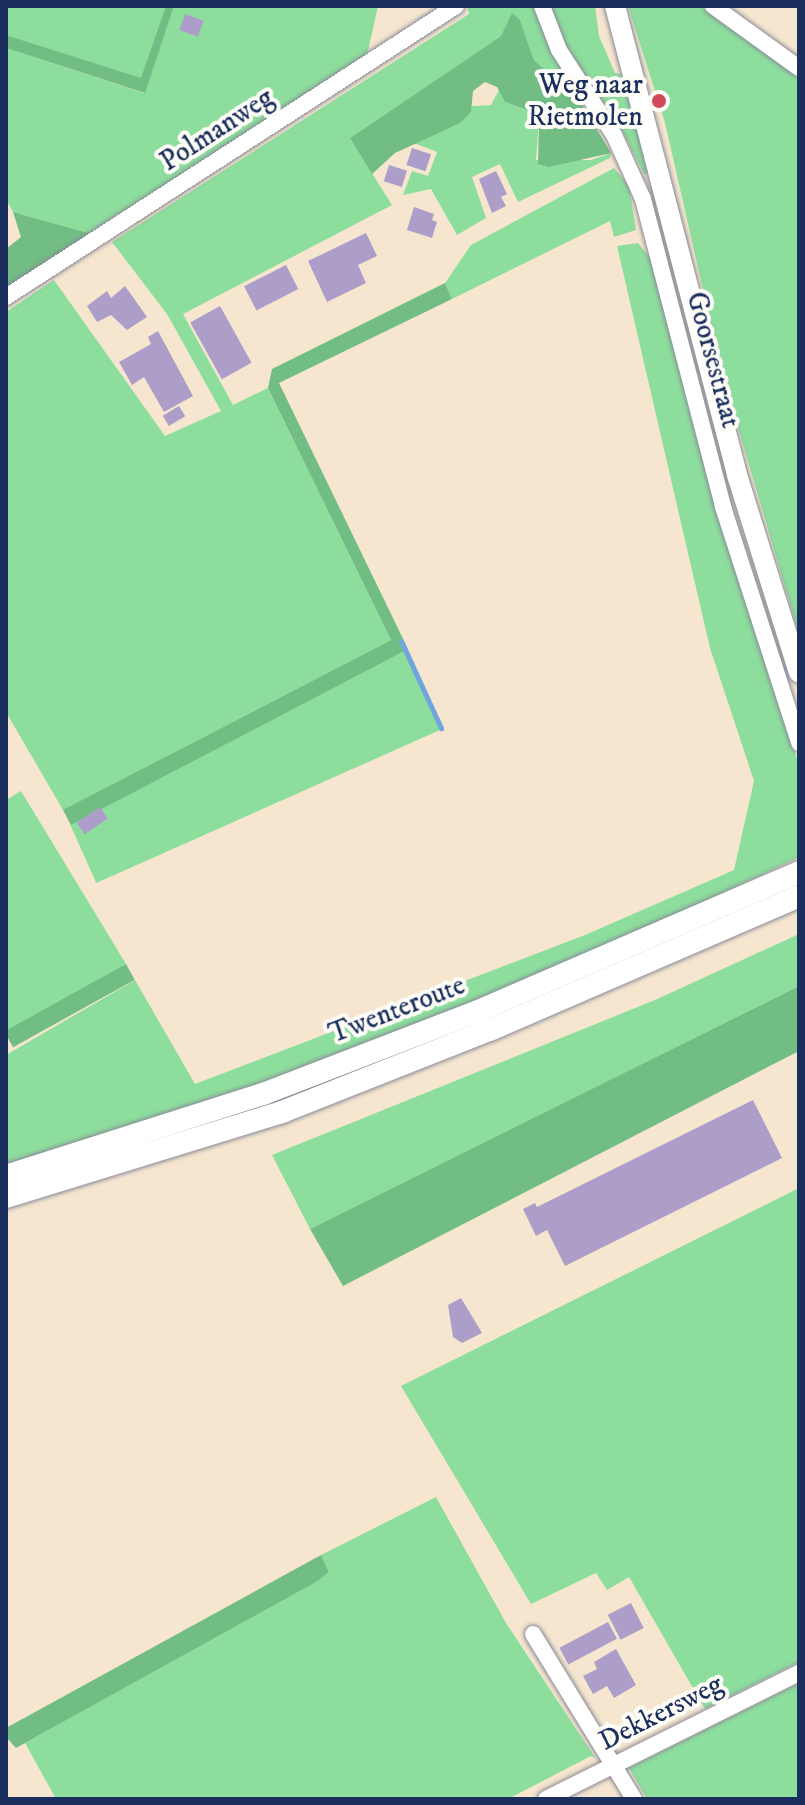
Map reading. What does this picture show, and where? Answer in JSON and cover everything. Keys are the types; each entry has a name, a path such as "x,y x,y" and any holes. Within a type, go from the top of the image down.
{"highway":[{"name":"Twenteroute","path":"6,1176 263,1094 363,1056 799,872"},
{"name":"Twenteroute","path":"6,1197 282,1112 492,1029 799,896"}],"main road":[{"name":"Goorsestraat","path":"615,6 737,475 799,673"}],"street":[{"name":"Polmanweg","path":"6,297 456,6"},
{"name":"Goorsestraat","path":"542,6 559,50 614,135 643,199 723,507 799,743"},
{"path":"713,6 799,68"},
{"path":"533,1634 634,1799"},
{"name":"Dekkersweg","path":"546,1799 799,1673"}],"green space":[{"path":"6,6 166,6 142,79 6,35"},
{"path":"166,6 174,6 145,93 6,48 6,35 141,78"},
{"path":"174,6 378,6 367,55 92,234 13,212 6,199 6,48 144,93"},
{"path":"467,6 534,6 581,103 534,60 520,20 508,26 501,36 350,138 392,205 183,314 233,405 268,388 391,640 63,810 6,712 6,312 54,280 165,436 221,411 167,314 112,242 469,14"},
{"path":"551,6 595,6 599,36 615,73 620,74 651,173 644,174 624,134 567,52"},
{"path":"628,6 701,6 799,78 799,634 722,373 665,123"},
{"path":"512,13 520,20 534,60 581,103 611,153 549,167 538,164 539,122 527,110 505,102 497,87 485,82 473,91 471,112 460,123 395,153 372,174 350,138 501,36"},
{"path":"499,90 505,102 527,110 539,123 536,160 591,160 611,153 610,158 518,202 500,164 472,177 486,218 457,235 431,189 403,195 412,171 428,176 437,152 414,143 460,123 472,106 491,105"},
{"path":"614,168 629,186 636,230 614,237 610,221 452,299 445,283 471,245"},
{"path":"13,212 92,234 6,290 6,249 21,237"},
{"path":"638,243 651,259 719,519 799,765 799,857 576,962 226,1096 6,1167 6,1055 135,980 195,1084 585,935 734,870 754,781 710,648 617,246"},
{"path":"445,283 452,299 279,383 408,649 71,825 63,810 391,640 268,388 272,369"},
{"path":"408,649 443,728 96,883 61,804"},
{"path":"21,791 126,964 6,1034 6,800"},
{"path":"799,934 799,986 310,1229 272,1155 655,1000"},
{"path":"126,964 135,980 13,1047 6,1031"},
{"path":"799,986 799,1051 343,1286 310,1229"},
{"path":"799,1188 799,1662 705,1709 629,1577 607,1590 596,1573 531,1604 401,1386"},
{"path":"436,1497 506,1623 596,1759 591,1756 508,1799 56,1799 25,1743 318,1581 329,1572 321,1555"},
{"path":"321,1555 329,1572 318,1581 16,1748 6,1737 6,1728"},
{"path":"799,1683 799,1799 647,1799 629,1768"}],"building":[{"path":"185,14 204,21 198,37 179,30"},
{"path":"412,148 431,154 425,171 406,165"},
{"path":"389,165 407,171 402,187 384,181"},
{"path":"496,171 507,194 501,197 506,206 492,213 479,179"},
{"path":"414,207 434,214 432,220 437,222 432,238 407,230"},
{"path":"366,233 377,256 358,265 366,283 327,302 308,261"},
{"path":"286,265 298,289 256,310 244,286"},
{"path":"125,286 147,317 127,330 111,315 97,322 87,306 107,291 111,298"},
{"path":"220,306 252,363 222,379 190,322"},
{"path":"158,331 193,396 164,412 144,377 132,385 119,362 151,344 148,337"},
{"path":"179,406 185,416 169,426 163,416"},
{"path":"100,807 108,819 85,834 77,823"},
{"path":"753,1100 782,1158 565,1266 547,1230 536,1236 523,1209 535,1203 537,1207"},
{"path":"461,1298 482,1333 462,1343 453,1337 448,1305"},
{"path":"631,1603 644,1628 621,1640 608,1615"},
{"path":"608,1622 617,1639 568,1665 559,1648"},
{"path":"616,1649 636,1685 614,1698 607,1686 593,1694 583,1676 597,1669 594,1662"}],"waterway":[{"path":"401,641 441,728"}],"place":[{"name":"Weg naar Rietmolen","path":"659,101"}]}
